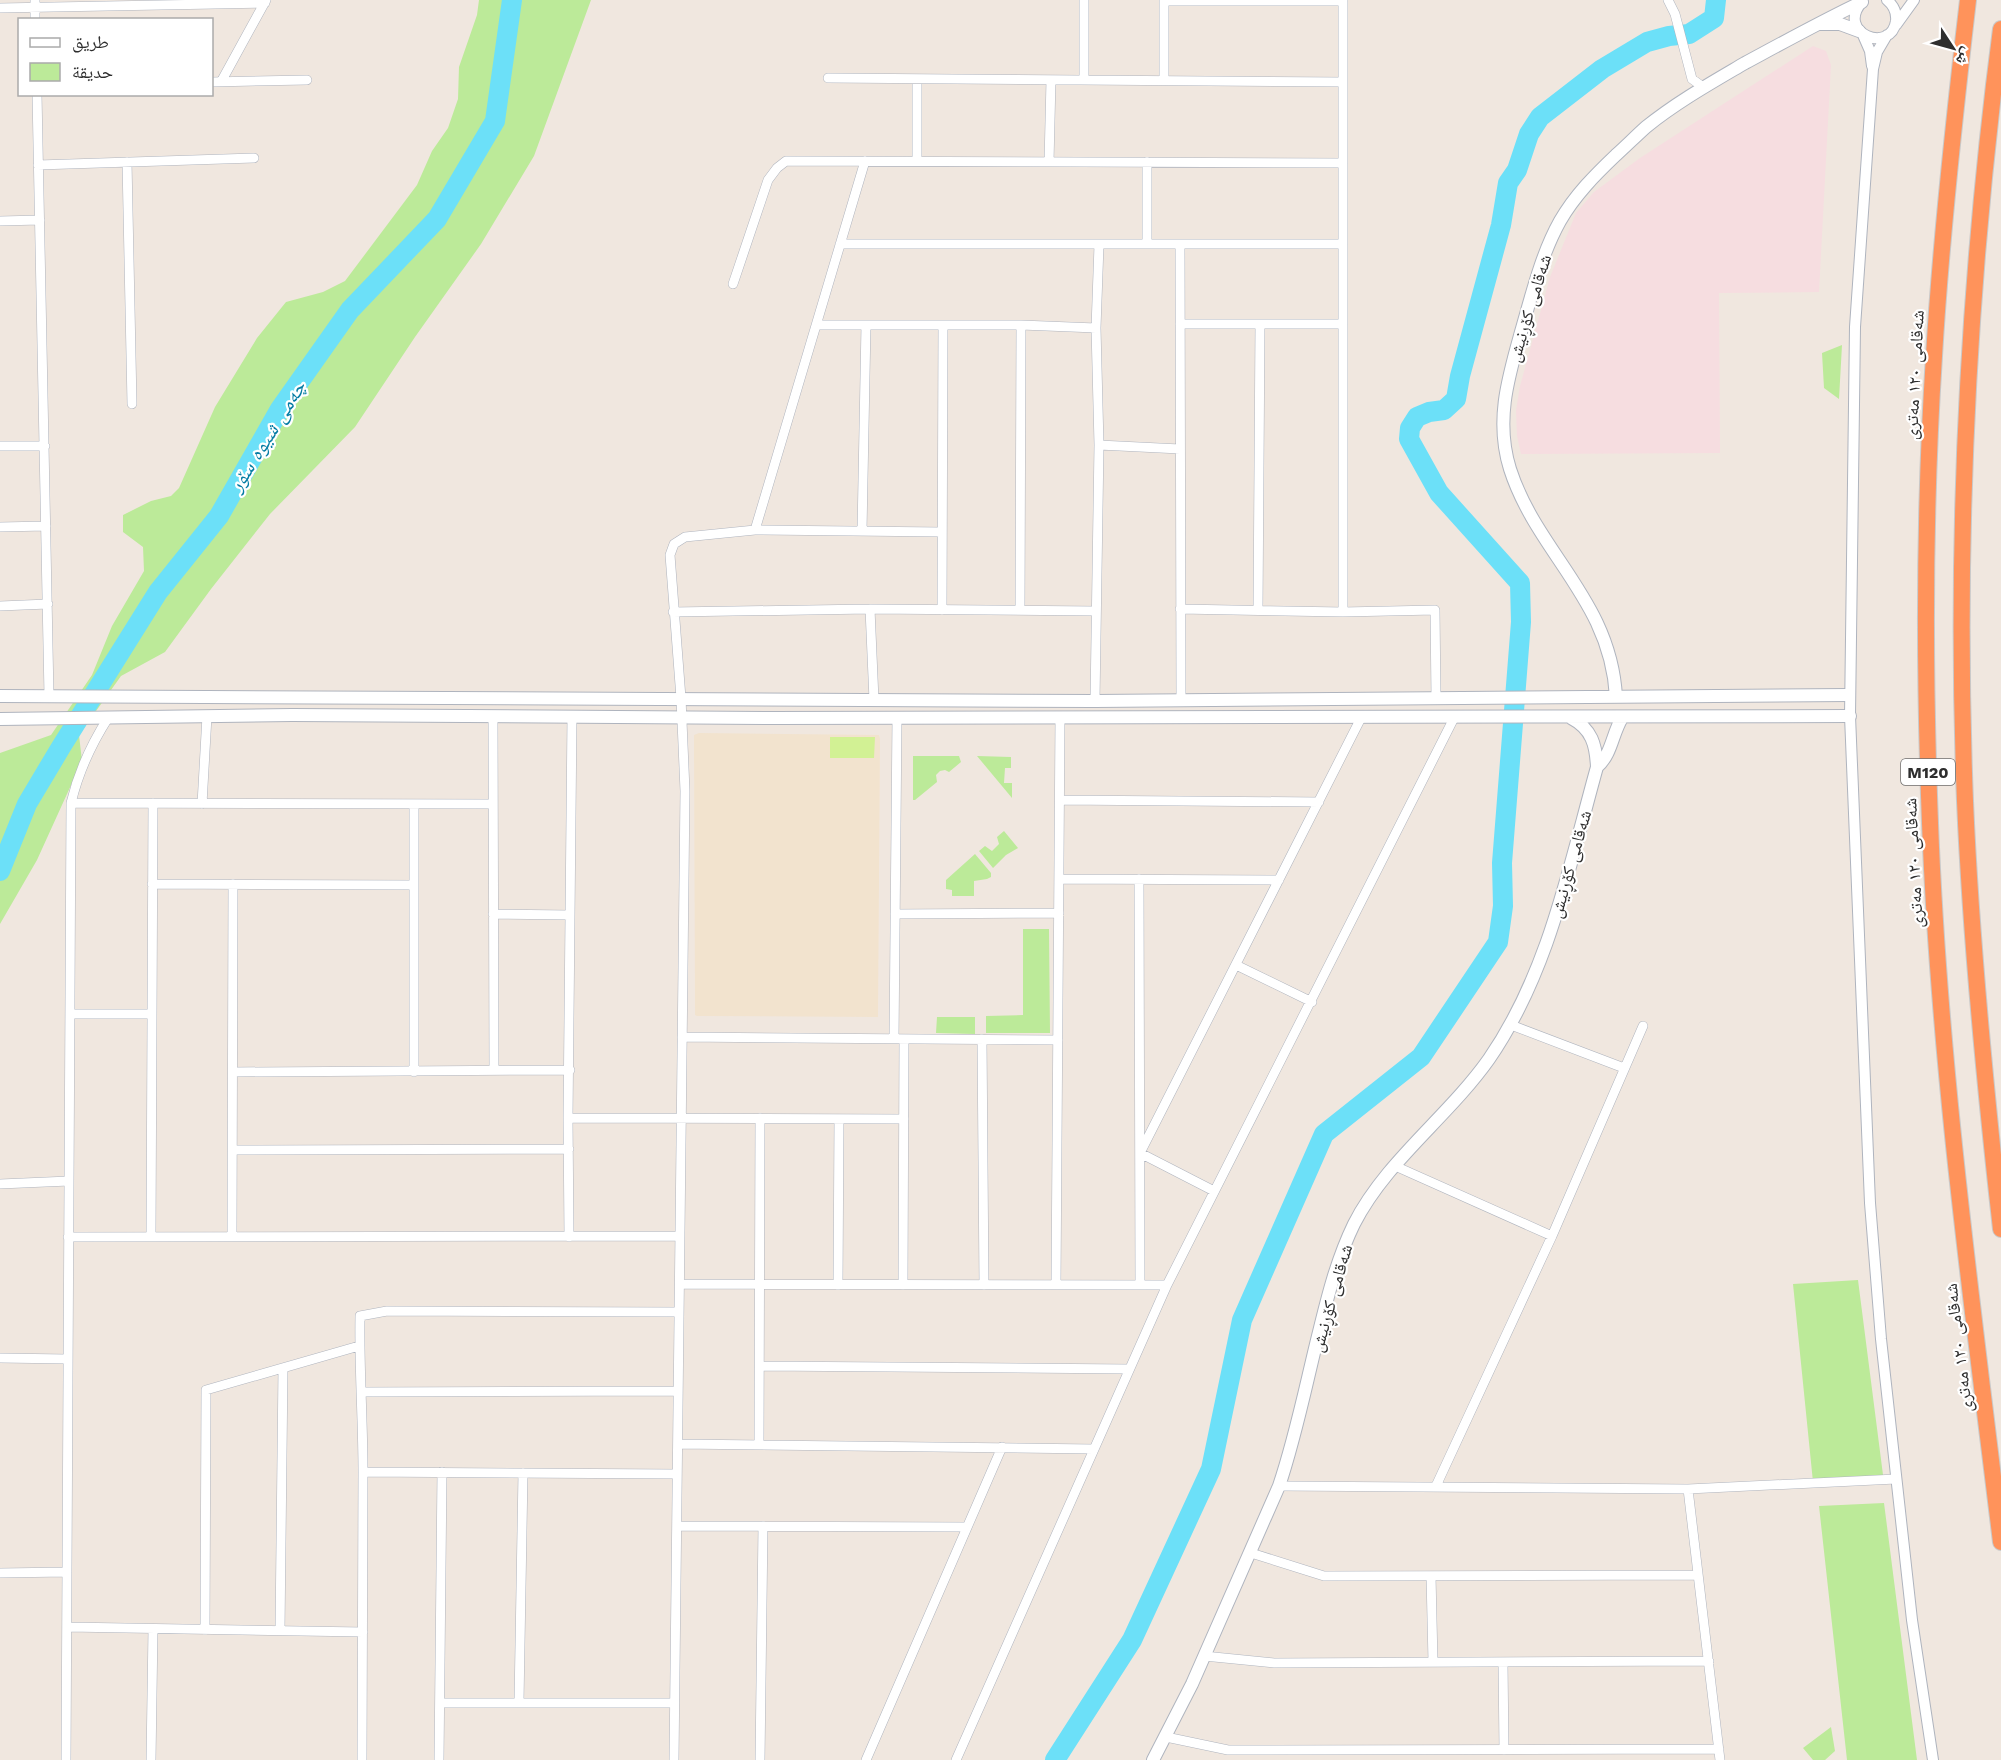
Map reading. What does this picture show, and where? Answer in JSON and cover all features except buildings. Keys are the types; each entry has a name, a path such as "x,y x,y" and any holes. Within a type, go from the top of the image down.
{"highway":[{"name":"شەقامی ١٢٠ مەتری","path":"1968,0 1943,235 1934,359 1928,501 1927,739 1936,938 1950,1116 2001,1542"},
{"name":"M120","path":"2001,29 1983,195 1971,355 1964,551 1963,689 1965,799 1972,930 2001,1228"}],"main road":[{"name":"شەقامی کۆڕنیش","path":"1616,697 1615,675 1596,619 1534,520 1510,470 1503,431 1505,391 1540,265 1561,219 1591,179 1646,127 1703,87 1816,24 1863,1"},
{"path":"1816,24 1840,24 1861,33"},
{"path":"0,696 1095,701 1849,694"},
{"path":"1454,718 1464,699"},
{"path":"0,719 207,716 1622,718 1850,716"},
{"name":"شەقامی کۆڕنیش","path":"1153,1760 1204,1656 1280,1486 1340,1255 1373,1193 1462,1093 1488,1060 1511,1025 1546,950 1598,767 1596,745 1592,737 1571,718"},
{"name":"شەقامی کۆڕنیش","path":"1598,767 1606,759 1614,731 1622,718"}],"street":[{"path":"1084,0 1084,80"},
{"path":"1164,80 1164,0 1343,1 1342,612"},
{"path":"1668,0 1676,14 1692,79 1703,87"},
{"path":"1887,0 1894,7 1896,14 1895,24 1877,52 1873,69 1855,327 1849,694 1870,1203 1881,1340 1896,1479 1912,1620 1933,1760"},
{"path":"1861,33 1875,39 1890,32 1914,0"},
{"path":"0,8 35,4 266,1"},
{"path":"216,82 266,1"},
{"path":"1863,1 1854,16 1870,51 1873,69"},
{"path":"828,78 1344,82"},
{"path":"917,79 917,161"},
{"path":"216,82 307,80"},
{"path":"1049,162 1052,80"},
{"path":"37,96 49,696"},
{"path":"38,165 254,158"},
{"path":"733,284 768,180 786,161 1343,163"},
{"path":"755,530 865,161"},
{"path":"127,162 132,404"},
{"path":"1147,162 1147,244"},
{"path":"0,221 40,220"},
{"path":"840,244 1343,244"},
{"path":"1180,244 1181,699"},
{"path":"1095,701 1099,445 1096,328 1099,245"},
{"path":"1180,324 1343,324"},
{"path":"1258,610 1260,324"},
{"path":"816,325 1021,325 1096,328"},
{"path":"862,531 866,325"},
{"path":"942,610 944,325"},
{"path":"1020,610 1021,325"},
{"path":"1099,445 1180,449"},
{"path":"0,446 45,446"},
{"path":"0,527 46,526"},
{"path":"674,1760 686,791 670,555 674,544 685,537 755,530 942,532"},
{"path":"0,606 48,604"},
{"path":"673,612 870,609 1096,610"},
{"path":"870,609 874,700"},
{"path":"1180,609 1342,612 1435,610 1436,698"},
{"path":"202,804 207,716"},
{"path":"493,716 494,1070"},
{"path":"569,1237 572,716"},
{"path":"1140,1153 1362,716"},
{"path":"66,1760 71,803 75,786 105,718"},
{"path":"897,718 895,914 904,1119 903,1285"},
{"path":"1056,1285 1060,718"},
{"path":"956,1760 1167,1285 1454,718"},
{"path":"1060,800 1319,802"},
{"path":"71,803 493,804"},
{"path":"151,1236 153,803"},
{"path":"414,804 414,1072"},
{"path":"1059,879 1279,880"},
{"path":"1139,879 1140,1285"},
{"path":"152,884 414,885"},
{"path":"232,1236 233,884"},
{"path":"895,914 1059,913"},
{"path":"494,914 570,915"},
{"path":"1236,965 1312,1002"},
{"path":"70,1014 152,1014"},
{"path":"1511,1025 1624,1068"},
{"path":"1436,1486 1552,1236 1642,1026"},
{"path":"682,1037 1058,1040"},
{"path":"982,1039 984,1285"},
{"path":"233,1072 570,1070"},
{"path":"568,1118 904,1119"},
{"path":"759,1445 760,1119"},
{"path":"838,1285 839,1119"},
{"path":"233,1150 568,1149"},
{"path":"1140,1153 1215,1191"},
{"path":"1395,1166 1552,1236"},
{"path":"0,1184 69,1181"},
{"path":"68,1237 680,1236"},
{"path":"680,1284 1167,1285"},
{"path":"362,1760 363,1472 360,1316 387,1311 679,1312"},
{"path":"205,1630 206,1390 359,1346"},
{"path":"0,1358 67,1359"},
{"path":"760,1366 1129,1369"},
{"path":"280,1630 283,1368"},
{"path":"362,1392 678,1390"},
{"path":"678,1444 1094,1449"},
{"path":"866,1760 1002,1447"},
{"path":"363,1472 677,1474"},
{"path":"439,1760 442,1472"},
{"path":"519,1702 524,1473"},
{"path":"1280,1486 1688,1489 1896,1479"},
{"path":"1688,1489 1720,1760"},
{"path":"677,1526 967,1527"},
{"path":"760,1760 763,1526"},
{"path":"1251,1553 1324,1576 1698,1575"},
{"path":"0,1573 68,1572"},
{"path":"1431,1576 1433,1662"},
{"path":"68,1627 363,1632"},
{"path":"151,1760 153,1629"},
{"path":"1204,1656 1274,1663 1709,1661"},
{"path":"1503,1662 1504,1750"},
{"path":"440,1703 675,1703"},
{"path":"1166,1737 1228,1750 1401,1755 1504,1750 1719,1749"}],"shaded area":[{"path":"1813,46 1826,51 1831,65 1819,292 1719,293 1720,453 1521,454 1517,436 1516,411 1520,386 1550,277 1576,213 1594,192 1640,158"},
{"path":"699,733 879,735 878,1017 695,1015 694,735"}],"green space":[{"path":"479,0 591,0 534,156 481,244 355,427 270,514 165,652 121,676 79,735 82,761 37,860 0,924 0,753 51,735 92,675 112,626 144,571 143,547 123,532 123,515 151,501 171,496 179,488 215,407 257,338 286,302 323,292 345,281 417,185 432,151 448,128 458,99 459,67 477,15"},
{"path":"1842,345 1839,399 1824,388 1822,353"},
{"path":"830,737 875,737 874,758 830,758"},
{"path":"913,756 959,756 961,762 949,772 940,771 936,775 937,782 913,800"},
{"path":"977,756 1011,757 1011,768 1005,768 1004,783 1012,783 1012,798"},
{"path":"1004,831 1018,848 1006,855 993,868 979,851 985,846 992,851 999,844 997,837"},
{"path":"975,854 991,873 991,877 974,881 974,896 952,896 952,890 946,889 946,880"},
{"path":"1023,929 1049,929 1050,1033 986,1033 986,1016 1023,1015"},
{"path":"937,1017 975,1017 975,1034 936,1033"},
{"path":"1858,1280 1883,1475 1813,1482 1793,1284"},
{"path":"1884,1503 1917,1760 1847,1760 1819,1506"},
{"path":"1831,1727 1835,1751 1825,1760 1813,1760 1803,1748"}],"waterway":[{"name":"چەمی شیوە سۆر","path":"0,871 27,804 158,592 219,516 280,409 350,310 437,219 495,121 512,0"},
{"path":"1055,1760 1132,1640 1211,1469 1242,1320 1324,1134 1421,1057 1498,942 1503,906 1502,863 1521,622 1520,583 1439,493 1409,439 1410,428 1417,417 1429,412 1444,410 1456,399 1460,376 1501,225 1508,183 1517,170 1529,134 1540,117 1602,69 1647,42 1689,34 1714,18 1716,0"}]}
